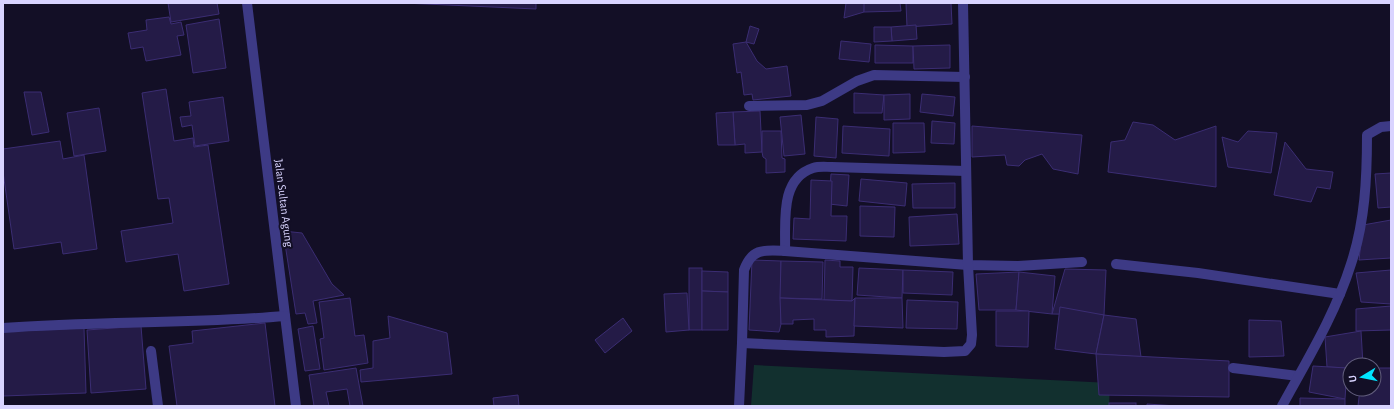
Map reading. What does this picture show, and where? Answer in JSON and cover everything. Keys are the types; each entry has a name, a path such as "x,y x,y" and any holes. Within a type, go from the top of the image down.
{"street":[{"name":"Jalan Sultan Agung","path":"247,3 296,406"},
{"path":"742,343 944,352 965,350 971,344 963,3"},
{"path":"749,106 807,105 822,101 857,81 874,75 965,77"},
{"path":"1282,406 1327,323 1352,263 1363,214 1367,174 1367,135 1381,127 1391,126"},
{"path":"785,251 788,197 791,186 806,171 815,167 966,171"},
{"path":"739,406 744,270 747,260 754,253 766,250 785,251 968,265 1018,266 1082,262"},
{"path":"1116,264 1198,273 1340,294"},
{"path":"3,328 64,324 228,320 284,316"},
{"path":"151,351 158,406"},
{"path":"1232,368 1298,376"}],"green space":[{"path":"754,365 1110,383 1109,406 751,406"}],"building":[{"path":"168,3 217,3 219,14 171,22"},
{"path":"403,3 536,3 536,9"},
{"path":"846,3 865,3 864,12 844,18"},
{"path":"864,3 900,3 901,11 864,12"},
{"path":"906,3 951,3 952,24 907,27"},
{"path":"169,17 171,24 181,22 184,35 177,36 181,55 146,61 143,47 131,49 128,33 147,30 146,20"},
{"path":"219,19 226,68 193,73 186,25"},
{"path":"916,25 917,39 892,41 891,27"},
{"path":"750,26 759,29 754,44 746,42"},
{"path":"874,27 891,27 892,41 874,42"},
{"path":"841,41 871,44 869,62 839,59"},
{"path":"746,42 757,61 766,69 787,66 791,96 753,100 752,94 744,95 741,72 737,73 733,44"},
{"path":"875,45 913,46 913,63 875,63"},
{"path":"950,45 950,68 914,69 913,46"},
{"path":"166,89 174,141 193,138 194,147 208,145 229,284 184,291 178,254 126,262 121,231 173,223 169,198 158,199 142,93"},
{"path":"24,92 41,92 49,132 32,135"},
{"path":"854,93 884,95 882,113 854,113"},
{"path":"910,94 910,119 884,120 884,95"},
{"path":"922,94 955,97 953,116 920,112"},
{"path":"223,97 229,141 195,146 192,125 182,127 180,117 191,116 189,102"},
{"path":"99,108 106,151 74,156 67,113"},
{"path":"760,111 762,152 745,153 745,144 735,145 733,112"},
{"path":"733,112 735,145 718,145 716,113"},
{"path":"801,115 805,154 784,156 780,117"},
{"path":"816,117 838,119 836,158 814,156"},
{"path":"932,121 955,123 954,144 931,143"},
{"path":"1133,122 1153,125 1175,140 1216,126 1216,187 1108,172 1111,142 1125,140"},
{"path":"893,123 924,123 925,152 893,153"},
{"path":"843,126 890,129 889,156 842,153"},
{"path":"972,126 1082,135 1078,174 1053,169 1042,154 1025,160 1019,166 1007,165 1005,155 972,157"},
{"path":"762,131 781,131 782,158 785,159 785,172 766,173 766,159 763,157 762,152"},
{"path":"1248,131 1277,133 1271,173 1228,167 1222,137 1238,142"},
{"path":"60,141 63,159 84,155 97,249 63,254 61,242 14,249 3,172 3,149"},
{"path":"1285,142 1306,169 1333,172 1330,189 1317,187 1311,202 1274,195"},
{"path":"1391,173 1391,207 1378,208 1375,174"},
{"path":"831,174 849,175 847,206 829,204"},
{"path":"861,179 907,183 905,206 859,201"},
{"path":"811,180 832,181 831,216 847,216 846,241 793,239 794,218 810,219"},
{"path":"955,183 955,208 913,208 912,184"},
{"path":"860,206 895,207 894,237 860,236"},
{"path":"957,214 959,244 910,246 909,217"},
{"path":"1391,220 1391,258 1359,260 1363,225"},
{"path":"283,231 302,233 332,284 344,295 313,301 317,323 308,324 305,313 296,314"},
{"path":"752,260 781,261 781,324 779,332 749,330"},
{"path":"825,260 840,261 840,267 853,267 852,301 824,300"},
{"path":"781,261 823,262 822,299 780,298"},
{"path":"689,268 702,268 702,330 689,330"},
{"path":"859,268 903,270 902,298 857,295"},
{"path":"1065,269 1106,270 1104,315 1052,314"},
{"path":"903,270 953,272 952,295 903,293"},
{"path":"1391,270 1391,304 1361,302 1356,273"},
{"path":"702,271 728,272 728,292 702,291"},
{"path":"1019,272 1016,310 979,310 976,274"},
{"path":"1019,272 1055,276 1052,314 1016,310"},
{"path":"702,291 728,292 728,330 702,330"},
{"path":"687,293 689,330 666,332 664,294"},
{"path":"350,298 355,336 364,335 368,363 324,370 320,339 324,338 319,302"},
{"path":"780,298 852,301 855,298 854,336 826,337 826,330 814,330 814,319 793,320 793,324 781,324"},
{"path":"855,298 902,298 903,328 854,326"},
{"path":"907,300 958,302 957,329 906,328"},
{"path":"1391,306 1391,330 1356,331 1356,309"},
{"path":"1060,307 1104,315 1096,354 1055,349"},
{"path":"996,311 1029,311 1028,347 996,346"},
{"path":"1104,315 1136,319 1141,357 1096,354"},
{"path":"388,316 447,333 452,374 361,382 360,370 373,368 373,341 390,338"},
{"path":"623,318 632,331 605,353 595,340"},
{"path":"1249,320 1281,321 1284,356 1249,357"},
{"path":"265,323 275,406 177,406 169,346 193,343 192,331"},
{"path":"141,326 146,389 91,393 87,330"},
{"path":"313,326 320,369 305,371 298,329"},
{"path":"84,328 86,393 3,396 3,331"},
{"path":"1361,331 1363,357 1342,357 1342,368 1327,367 1325,337"},
{"path":"1096,354 1229,361 1229,397 1099,395"},
{"path":"1313,366 1342,368 1342,397 1345,397 1345,399 1309,392"},
{"path":"356,368 363,406 350,406 347,389 326,392 329,406 314,406 309,375"},
{"path":"1382,368 1391,368 1391,406 1358,406 1359,397 1382,397"},
{"path":"518,395 519,406 494,406 493,398"},
{"path":"1300,398 1345,399 1345,406 1300,406"},
{"path":"1109,403 1136,403 1136,406 1109,406"},
{"path":"1147,404 1177,406 1147,406"}]}
